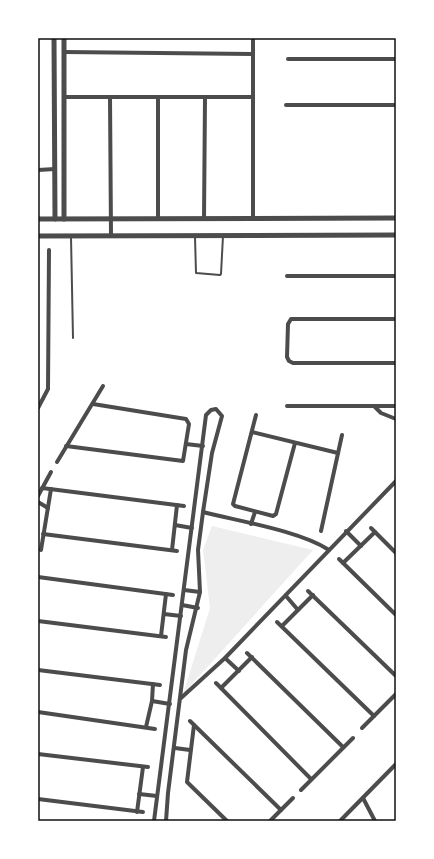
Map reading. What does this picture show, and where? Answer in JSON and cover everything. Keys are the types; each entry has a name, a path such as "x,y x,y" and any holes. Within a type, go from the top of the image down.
{"street":[{"path":"54,38 54,219"},
{"path":"64,38 64,219"},
{"path":"253,38 253,218"},
{"path":"64,52 253,54"},
{"path":"288,59 396,59"},
{"path":"54,74 64,74"},
{"path":"64,97 253,97"},
{"path":"110,97 111,235"},
{"path":"158,97 158,219"},
{"path":"204,219 205,97"},
{"path":"286,106 396,105"},
{"path":"38,170 55,169"},
{"path":"38,219 396,218"},
{"path":"38,236 396,235"},
{"path":"38,408 48,389 49,250"},
{"path":"287,276 396,276"},
{"path":"396,319 291,320 288,324 287,357 289,361 293,363 396,363"},
{"path":"57,462 103,386"},
{"path":"66,446 183,461 189,424 186,419 93,404"},
{"path":"288,406 396,406"},
{"path":"374,406 381,413 396,418"},
{"path":"154,821 206,415 211,410 216,409 222,416 212,452 203,512 198,550 200,592 198,608 186,650 175,748 168,793 166,821"},
{"path":"256,415 233,504 235,506 273,516 276,514 295,443"},
{"path":"252,432 338,453"},
{"path":"321,531 342,435"},
{"path":"186,444 203,446"},
{"path":"38,496 51,472"},
{"path":"180,698 225,658 286,596 346,531 396,481"},
{"path":"42,488 184,506"},
{"path":"41,550 51,489"},
{"path":"38,502 48,508"},
{"path":"43,534 175,550 177,505"},
{"path":"203,512 314,542 329,550"},
{"path":"251,524 254,512"},
{"path":"175,526 192,528"},
{"path":"370,528 396,552"},
{"path":"346,531 361,546"},
{"path":"343,563 375,532"},
{"path":"339,560 396,614"},
{"path":"38,577 172,595"},
{"path":"184,590 200,592"},
{"path":"308,591 396,676"},
{"path":"38,621 164,637 166,594"},
{"path":"282,626 313,595"},
{"path":"286,596 298,610"},
{"path":"182,605 198,608"},
{"path":"164,614 181,616"},
{"path":"277,622 374,716"},
{"path":"247,653 343,747"},
{"path":"225,658 239,671"},
{"path":"221,688 252,658"},
{"path":"38,670 160,685"},
{"path":"216,683 310,780"},
{"path":"146,727 152,702 152,684"},
{"path":"362,728 396,694"},
{"path":"152,702 170,704"},
{"path":"38,712 154,729"},
{"path":"190,721 280,810"},
{"path":"194,725 186,778 188,784 227,821"},
{"path":"301,790 353,738"},
{"path":"175,748 190,750"},
{"path":"38,754 145,767 137,812"},
{"path":"340,821 395,766"},
{"path":"139,794 157,796"},
{"path":"270,821 293,798"},
{"path":"363,798 375,821"},
{"path":"38,800 143,812"}],"lane":[{"path":"71,236 73,338"},
{"path":"195,236 196,273 220,275 222,274 223,236"}],"shaded area":[{"path":"212,526 313,550 183,694 210,608 203,550"}]}
